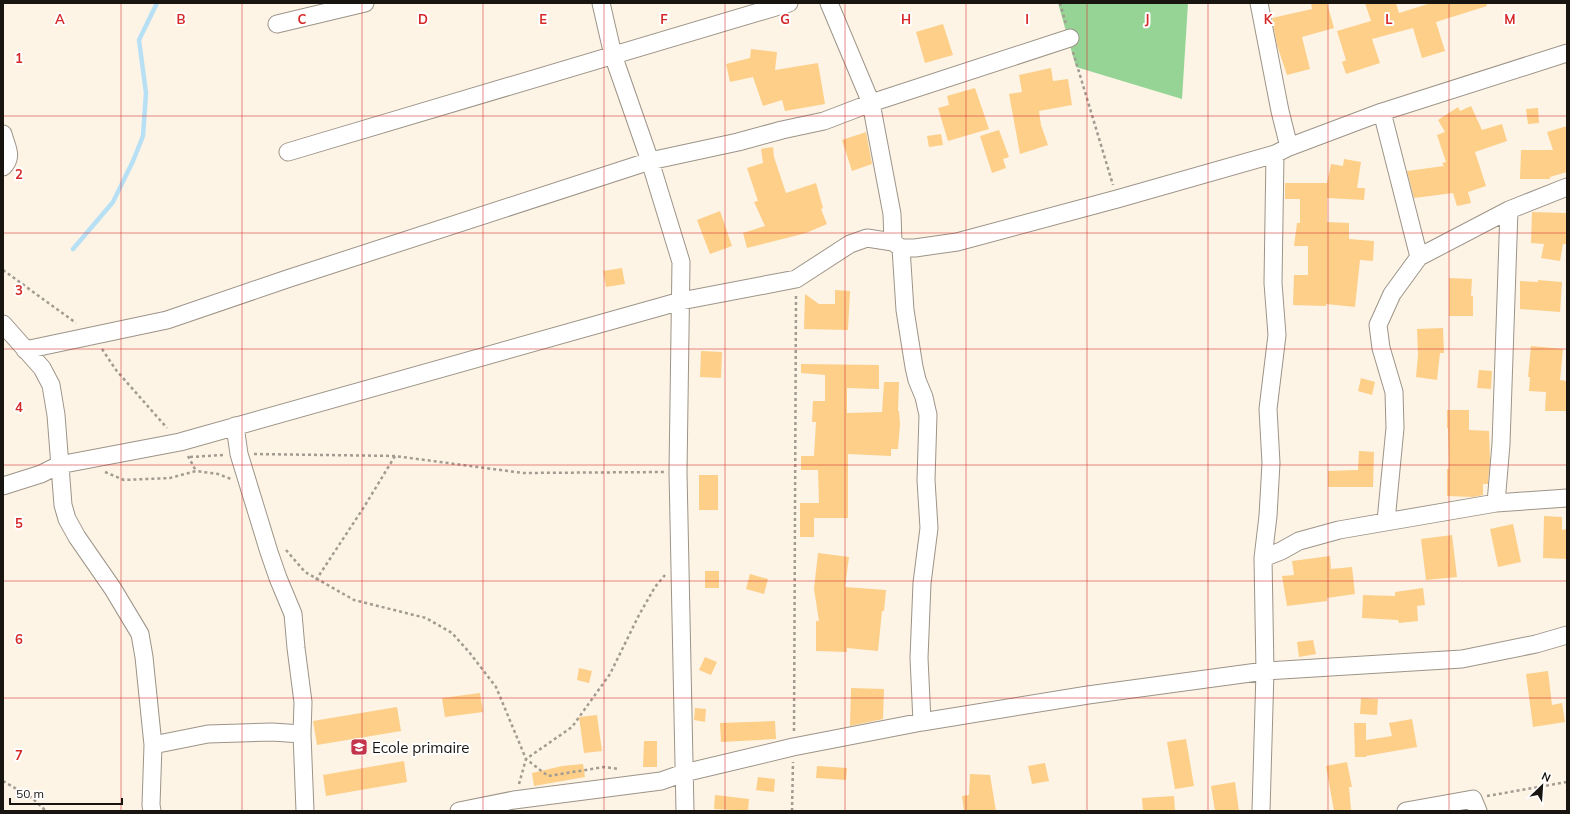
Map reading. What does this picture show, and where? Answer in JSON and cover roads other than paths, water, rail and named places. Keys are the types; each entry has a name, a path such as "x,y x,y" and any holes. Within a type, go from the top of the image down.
{"street":[{"path":"277,24 365,3"},
{"path":"602,3 613,55 650,161 681,262 678,472 681,556 685,811"},
{"path":"288,152 789,3"},
{"path":"829,3 870,103 892,214 913,360 917,380 924,397 928,415 926,480 929,528 922,583 919,658 922,722"},
{"path":"1259,3 1280,111 1282,150 1273,283 1277,335 1268,409 1271,463 1268,516 1262,558 1265,671 1261,811"},
{"path":"25,350 167,320 295,276 650,161 824,121 870,103 1070,38"},
{"path":"3,486 41,474 59,465 180,442 681,301 796,279 850,244 867,238 916,248 957,242 1117,199 1282,150 1382,112 1567,53"},
{"path":"1382,112 1419,257"},
{"path":"3,134 9,157 8,162 3,167"},
{"path":"1386,521 1395,428 1394,392 1381,348 1378,325 1392,294 1419,257 1509,210 1567,187"},
{"path":"1496,503 1501,444 1509,210"},
{"path":"3,324 42,368 51,384 56,415 63,505 67,519 77,537 113,589 140,634 144,657 153,745 152,811"},
{"path":"235,426 239,454 269,552 293,614 303,702 302,734 305,811"},
{"path":"1262,558 1281,551 1299,541 1339,530 1496,503 1567,498"},
{"path":"459,811 514,800 661,781 684,773 793,747 922,722 1088,695 1265,671 1462,659 1536,644 1567,635"},
{"path":"153,745 208,734 272,732 302,734"},
{"path":"1406,811 1476,805"}],"waterway":[{"path":"73,249 113,202 133,161 143,136 146,93 139,40 157,3"}],"place":[{"name":"Ecole primaire","path":"359,747"}]}
